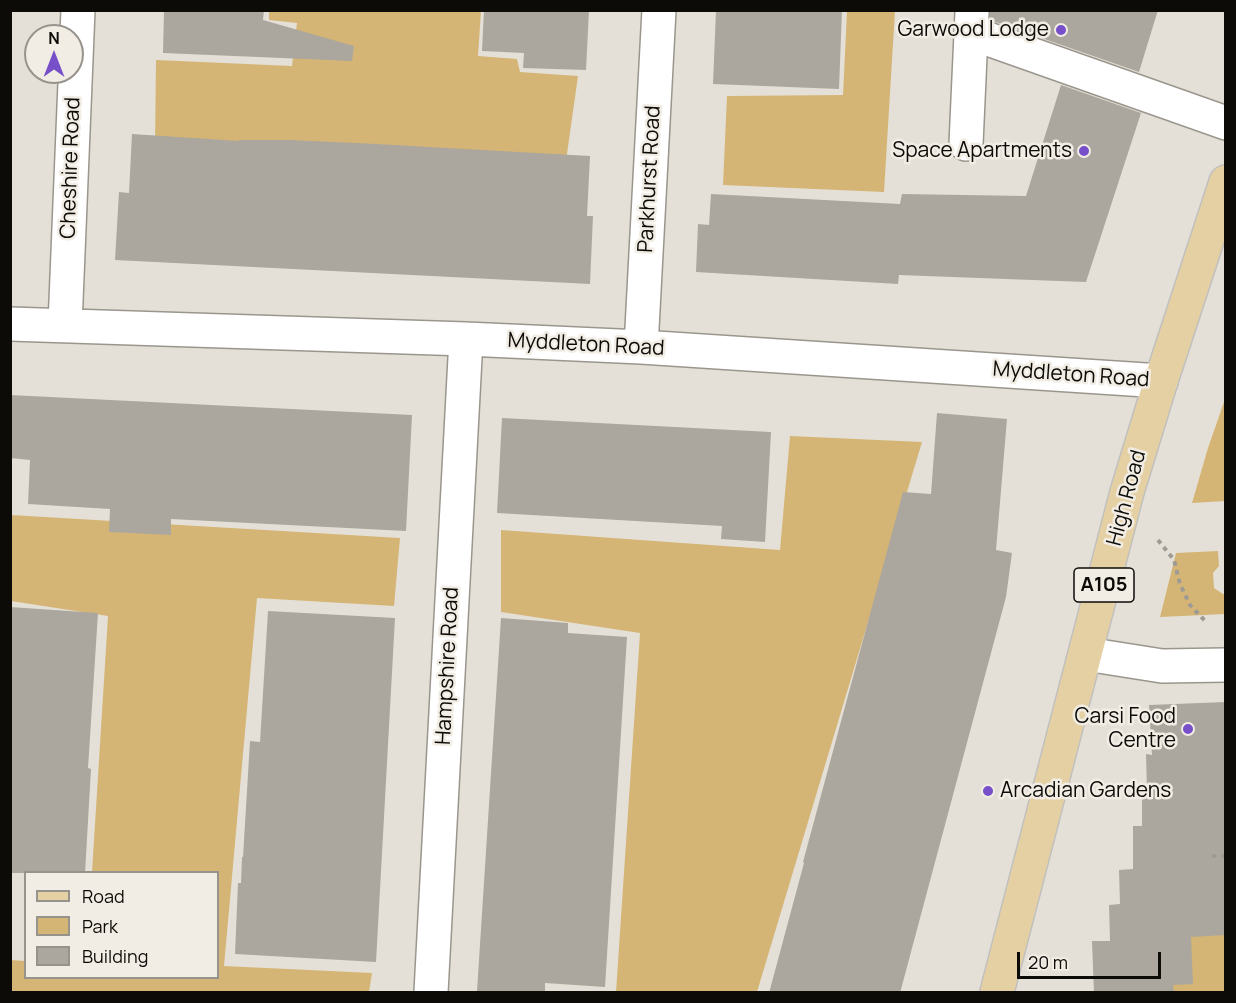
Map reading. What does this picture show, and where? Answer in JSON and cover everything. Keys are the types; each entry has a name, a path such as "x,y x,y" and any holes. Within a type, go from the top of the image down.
{"main road":[{"name":"High Road","path":"997,993 1126,500 1161,381 1226,182"}],"street":[{"name":"Cheshire Road","path":"65,325 78,10"},
{"name":"Parkhurst Road","path":"641,347 659,10"},
{"path":"966,144 971,22 1226,123"},
{"name":"Myddleton Road","path":"10,324 641,347 1161,381"},
{"name":"Hampshire Road","path":"431,993 466,339"},
{"path":"1086,654 1162,666 1226,665"}],"path":[{"path":"1126,500 1174,560 1180,584 1190,605 1212,628"},
{"path":"1212,856 1226,856"}],"green space":[{"path":"269,11 481,11 478,56 517,59 520,72 578,76 565,168 155,148 156,60 292,66 297,23 269,20"},
{"path":"847,11 895,11 884,192 723,185 727,96 843,95"},
{"path":"1225,399 1225,501 1192,503 1208,448"},
{"path":"790,436 922,442 757,992 616,992 640,633 501,612 501,530 780,550"},
{"path":"11,515 400,538 394,606 257,598 224,966 372,973 369,992 11,992 10,960 24,961 24,979 219,979 219,871 92,871 108,616 11,601"},
{"path":"1218,551 1219,566 1213,573 1214,588 1225,594 1225,614 1160,617 1176,553"},
{"path":"1225,923 1225,992 1170,992 1185,930"}],"building":[{"path":"164,10 264,10 263,20 354,46 352,61 163,53"},
{"path":"484,10 589,10 586,70 523,68 524,53 482,51"},
{"path":"716,10 842,10 839,89 713,84"},
{"path":"990,10 1158,10 1139,72 990,20"},
{"name":"Space Apartments","path":"1061,85 1141,113 1086,282 899,275 898,284 696,272 698,224 709,225 711,194 900,204 902,194 1026,196"},
{"path":"132,134 239,141 290,140 590,156 587,216 593,216 590,284 115,260 119,192 129,193"},
{"path":"10,395 412,415 406,531 171,519 171,535 109,532 110,509 28,504 30,460 10,458"},
{"path":"937,413 1007,419 996,550 1012,553 1006,597 900,993 769,993 903,492 931,494"},
{"path":"502,418 771,432 765,542 721,539 722,526 497,513"},
{"path":"10,607 98,613 88,768 91,769 85,871 10,873"},
{"path":"268,611 395,618 376,962 235,954 238,883 241,883 250,741 260,742"},
{"path":"501,618 568,623 568,633 627,637 605,987 545,983 545,993 477,991"},
{"path":"1226,702 1226,935 1191,937 1193,984 1173,985 1174,993 1094,993 1092,941 1110,941 1109,905 1120,904 1119,870 1133,869 1133,826 1142,826 1142,792 1147,791 1146,754 1152,755 1149,705"}],"place":[{"name":"Garwood Lodge","path":"1061,30"},
{"name":"Space Apartments","path":"1084,151"},
{"name":"Carsi Food Centre","path":"1188,729"},
{"name":"Arcadian Gardens","path":"988,791"}]}
